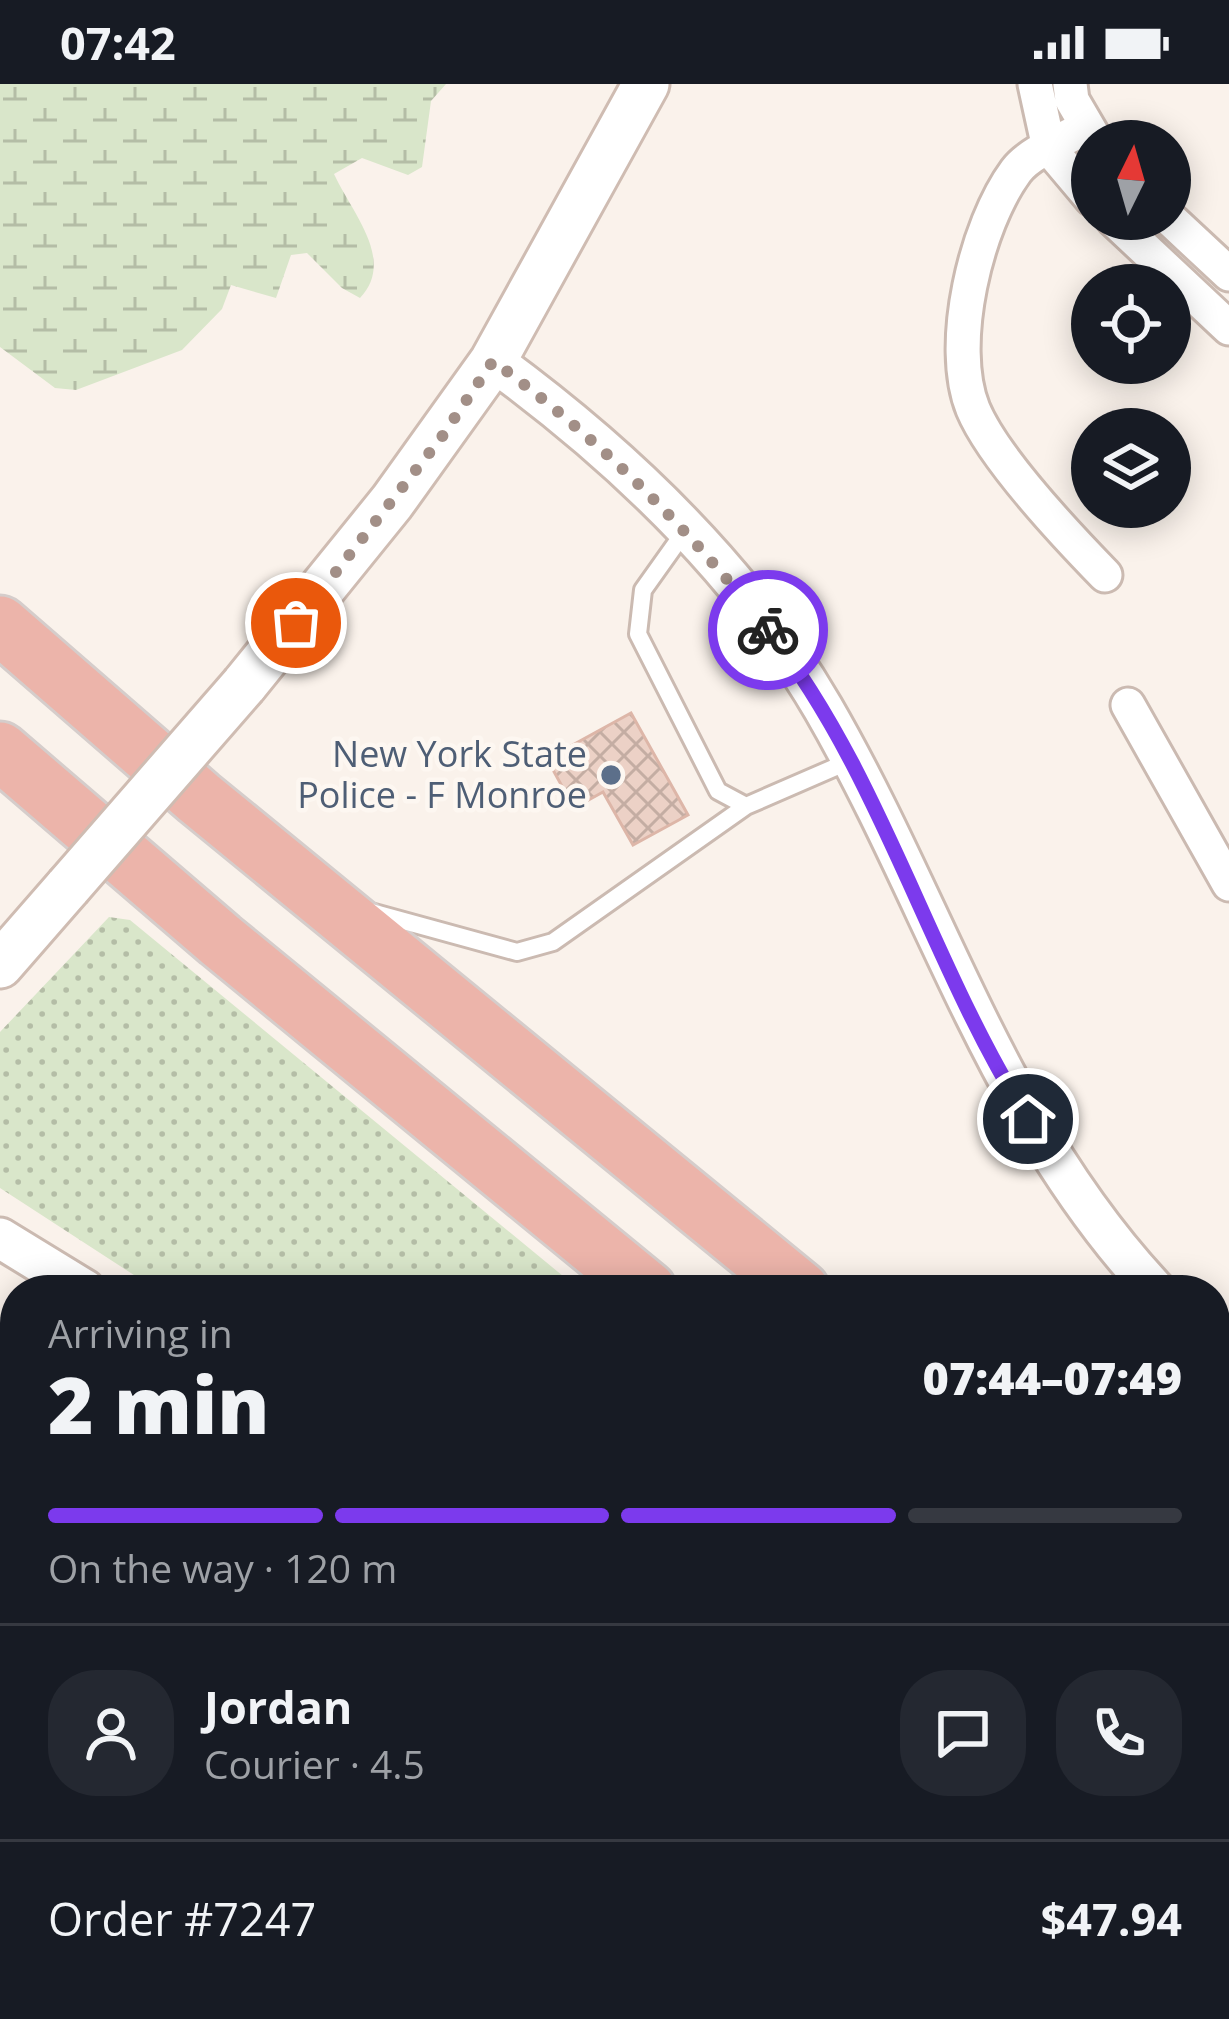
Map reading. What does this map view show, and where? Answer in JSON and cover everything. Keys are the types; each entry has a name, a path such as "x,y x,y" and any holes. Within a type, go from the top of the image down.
{"highway":[{"path":"0,625 323,901 782,1275"},
{"path":"0,751 236,953 629,1275"}],"main road":[{"path":"0,965 244,686 392,502 493,361 646,84"}],"street":[{"path":"1035,84 1049,148 1071,175"},
{"path":"1070,84 1085,120"},
{"path":"1071,141 1049,148 1017,169 976,259 960,338 974,410 1048,516 1105,575"},
{"path":"1191,239 1229,274"},
{"path":"1135,240 1229,328"},
{"path":"493,361 605,450 685,531 788,656 851,760 1010,1090 1079,1197 1143,1275"},
{"path":"1128,705 1229,884"},
{"path":"0,1238 61,1275"}],"lane":[{"path":"685,531 643,590 638,634 718,790 746,806"},
{"path":"323,901 517,952 553,943 746,806 851,760"}],"green space":[{"path":"0,84 446,84 431,101 422,167 408,175 362,158 334,174 372,252 374,268 360,298 342,288 307,253 291,255 276,298 231,285 222,309 182,350 76,390 55,388 0,347"},
{"path":"109,917 130,920 562,1275 134,1275 0,1188 0,1032"}],"building":[{"name":"New York State Police - F Monroe","path":"631,713 688,815 633,845 603,792 574,808 547,759"}],"way so far":[{"path":"296,623 441,438 493,361 553,406 651,493 768,630"}],"place":[{"name":"New York State Police - F Monroe","path":"611,775"}],"route":[{"path":"768,630 820,704 851,760 977,1029 1028,1119"}]}
